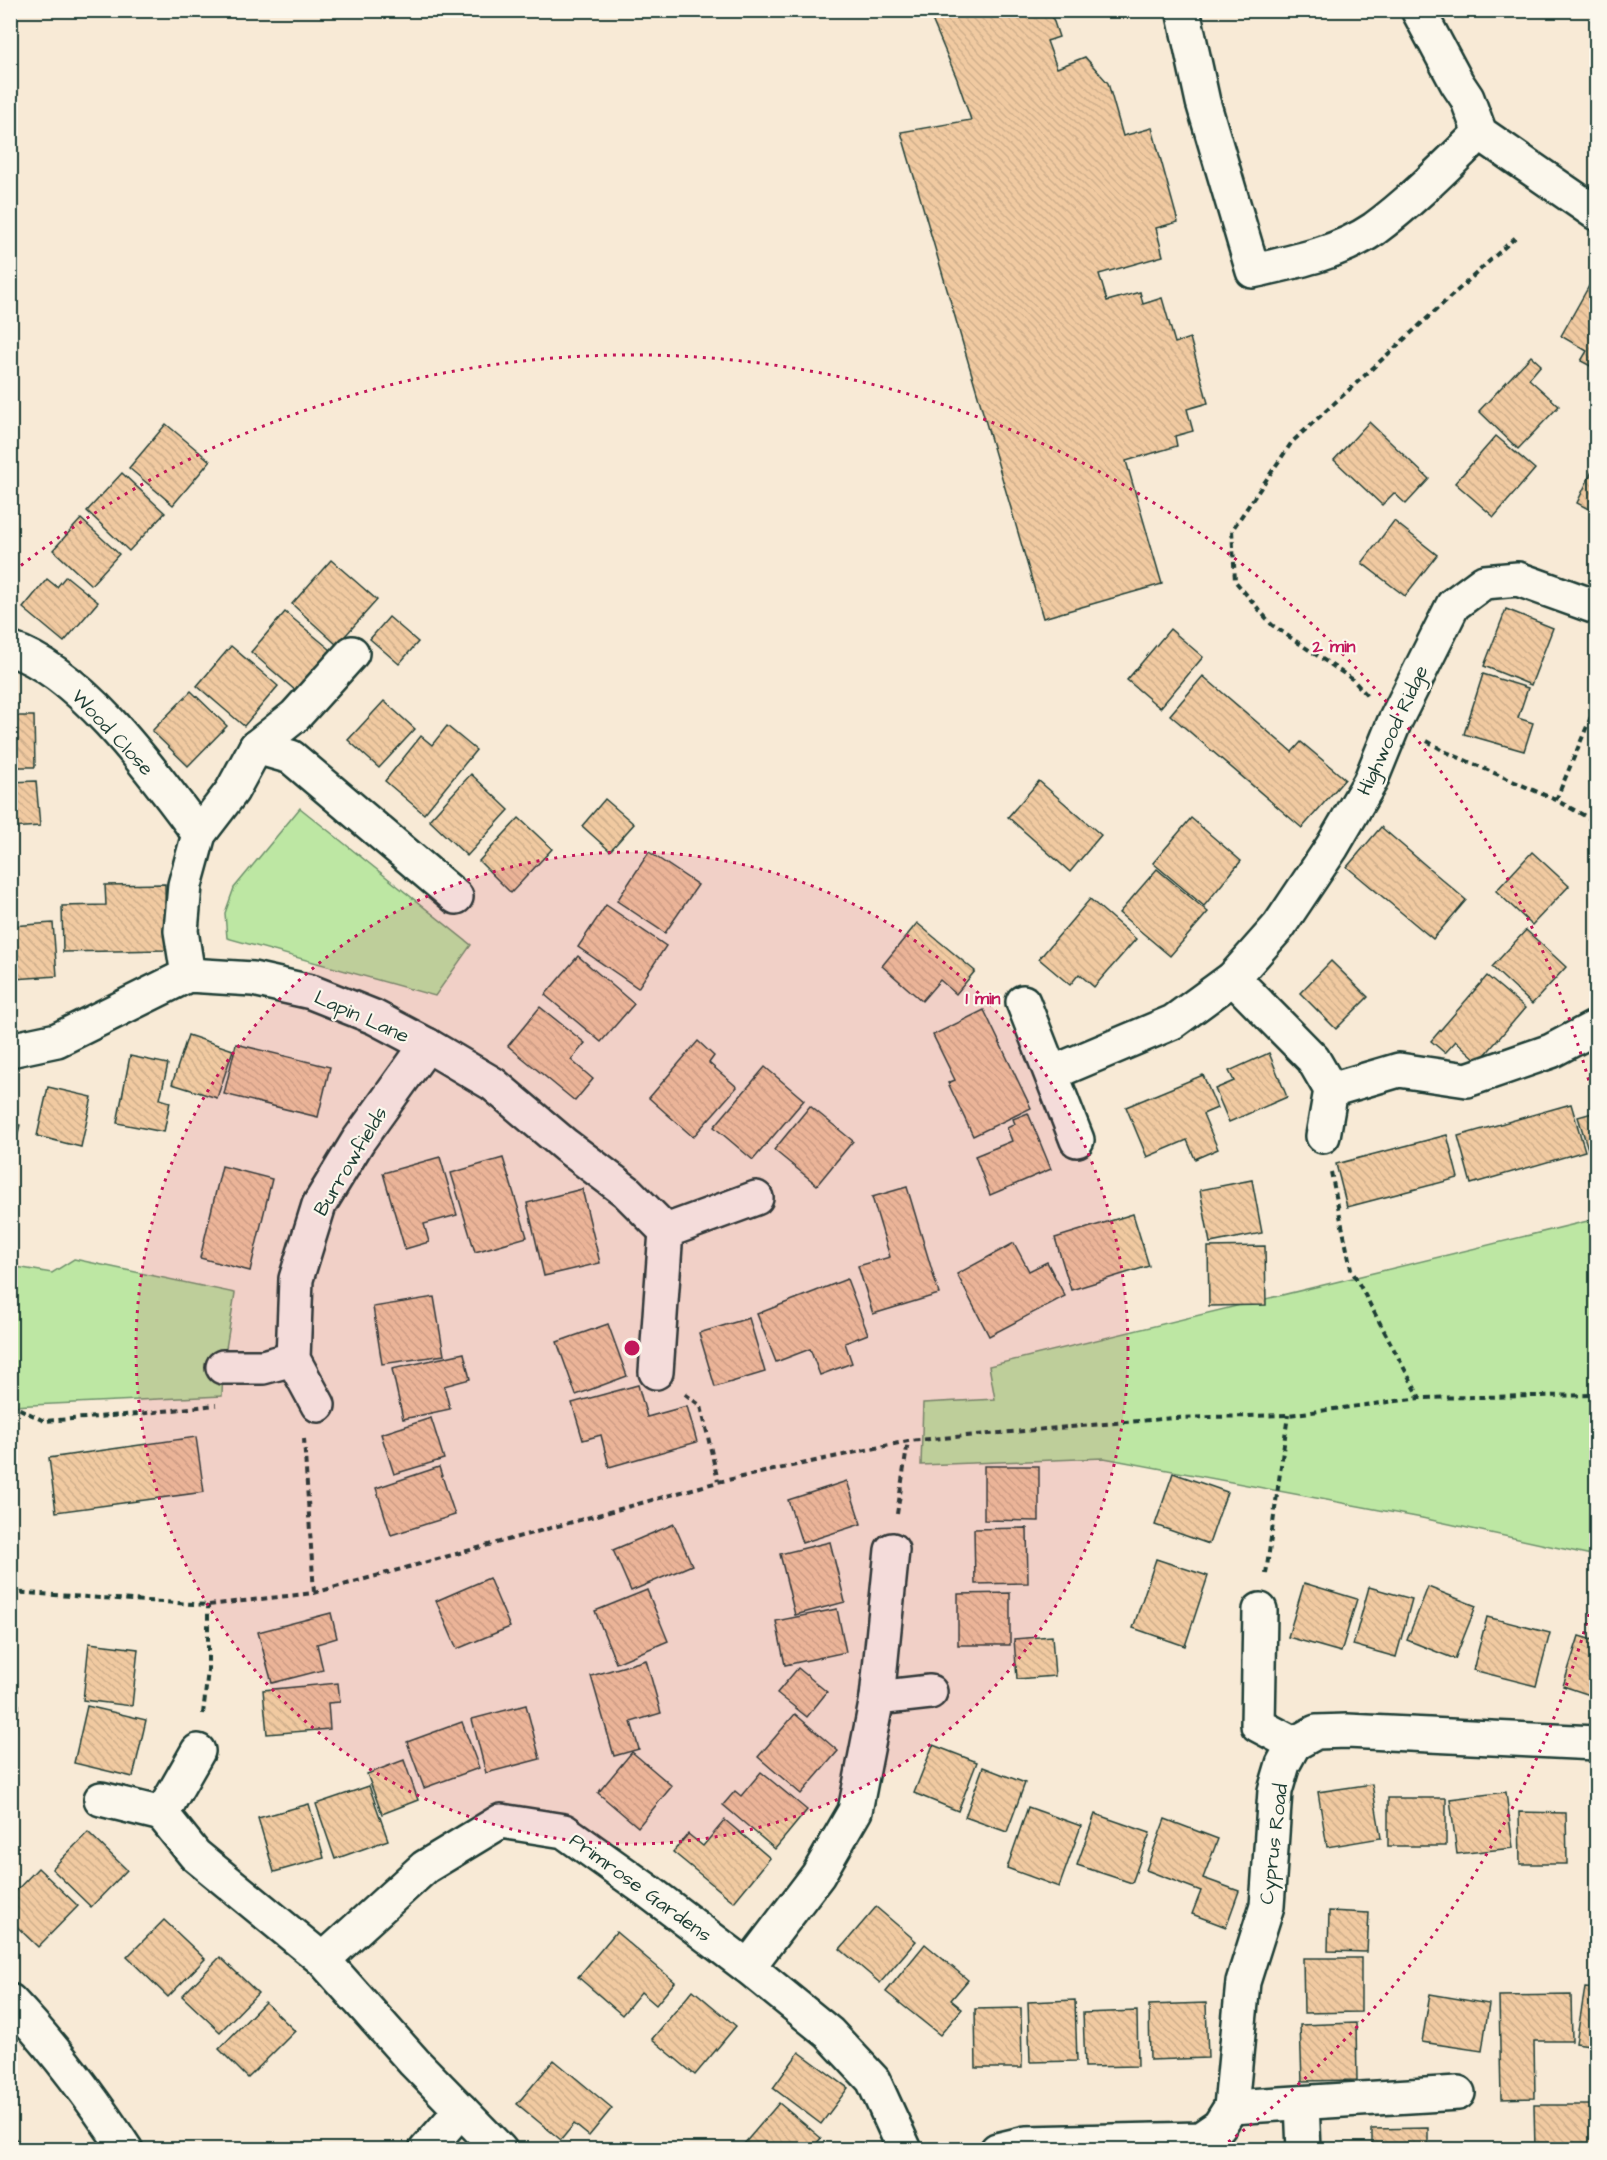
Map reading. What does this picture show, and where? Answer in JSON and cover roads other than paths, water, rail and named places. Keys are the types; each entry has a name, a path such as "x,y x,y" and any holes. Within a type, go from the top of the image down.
{"street":[{"path":"1183,10 1203,102 1253,271 1291,263 1338,248 1373,230 1480,133"},
{"path":"1418,10 1467,98 1480,133 1596,213"},
{"name":"Highwood Ridge","path":"1052,1073 1173,1023 1233,978 1279,926 1332,847 1370,782 1394,723 1453,605 1484,582 1518,579 1596,607"},
{"name":"Wood Close","path":"10,649 25,654 64,680 99,712 152,770 199,834"},
{"path":"10,1050 57,1040 188,975 181,931 185,885 199,834 232,791 256,747 295,716 352,653"},
{"path":"256,747 291,757 456,897"},
{"name":"Lapin Lane","path":"188,975 253,980 311,992 374,1017 427,1045 493,1084 565,1145 626,1191 666,1231"},
{"path":"1233,978 1313,1059 1331,1090 1323,1136"},
{"path":"1023,1002 1077,1140"},
{"path":"1331,1090 1399,1070 1467,1080 1551,1051 1596,1027"},
{"name":"Burrowfields","path":"292,1359 296,1280 319,1205 358,1141 427,1045"},
{"path":"656,1372 666,1231 756,1198"},
{"path":"223,1367 263,1367 292,1359 318,1405"},
{"path":"748,1967 818,1875 855,1811 878,1698 892,1550"},
{"path":"1260,1610 1258,1725 1294,1744 1316,1732 1347,1731 1596,1743"},
{"path":"878,1698 930,1692"},
{"name":"Cyprus Road","path":"997,2150 1026,2143 1200,2139 1219,2126 1230,2106 1243,1982 1267,1906 1275,1791 1283,1764 1294,1744"},
{"path":"162,1814 198,1751"},
{"path":"101,1799 162,1814 195,1855 323,1960 414,2062 500,2150"},
{"name":"Primrose Gardens","path":"323,1960 425,1867 501,1821 564,1832 648,1891 748,1967 829,2033 873,2080 905,2150"},
{"path":"10,2001 58,2054 94,2101 126,2150"},
{"path":"1230,2106 1458,2093"},
{"path":"1302,2103 1304,2150"},
{"path":"426,2150 461,2110"}]}
